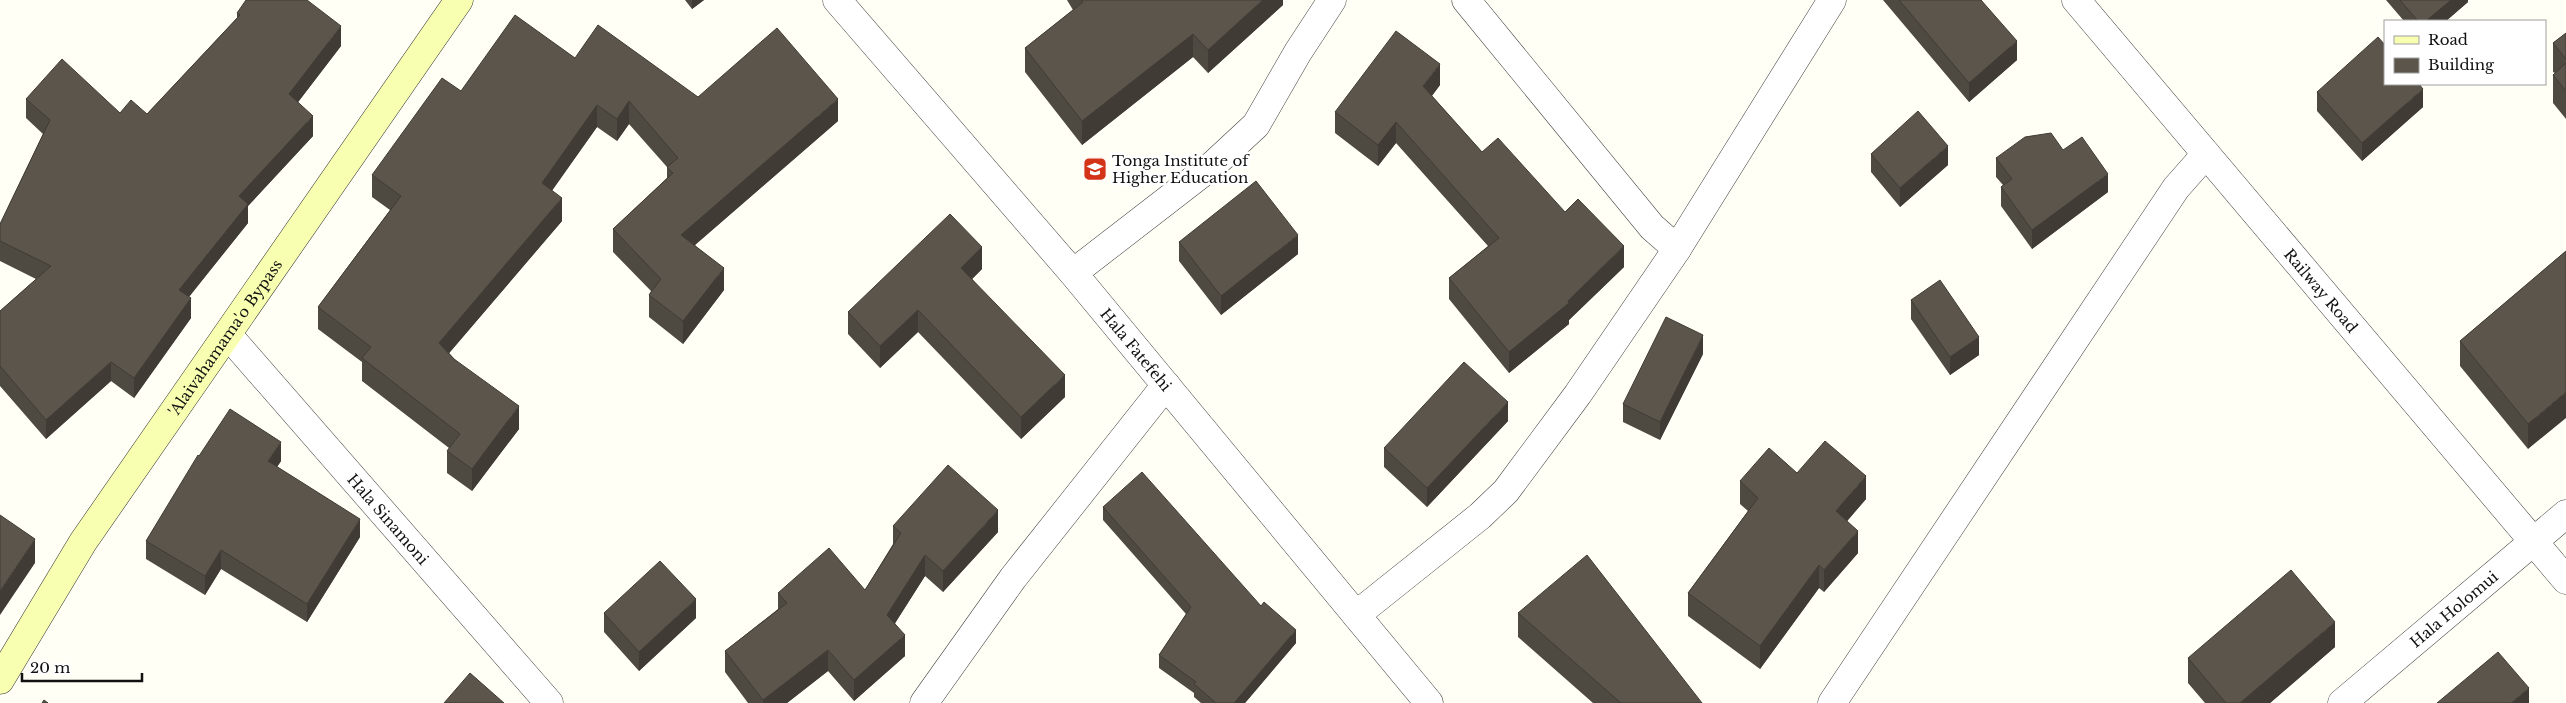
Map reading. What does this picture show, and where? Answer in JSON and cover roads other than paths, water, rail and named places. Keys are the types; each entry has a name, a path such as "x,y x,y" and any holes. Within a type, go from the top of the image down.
{"main road":[{"name":"'Alaivahamama'o Bypass","path":"0,680 83,542 459,0"}],"street":[{"name":"Hala Fatefehi","path":"838,0 1072,273 1429,703"},
{"path":"1072,273 1214,164 1256,125 1298,52 1332,0"},
{"path":"1466,0 1652,227 1677,249"},
{"path":"1356,616 1480,516 1506,491 1578,394 1677,249 1832,0"},
{"name":"Railway Road","path":"2076,0 2566,580"},
{"path":"1832,703 2176,188 2206,154"},
{"name":"Hala Sinamoni","path":"228,335 549,703"},
{"path":"924,703 1013,578 1166,385"},
{"name":"Hala Holomui","path":"2342,703 2566,514"}],"place":[{"name":"Tonga Institute of Higher Education","path":"1095,169"}]}
